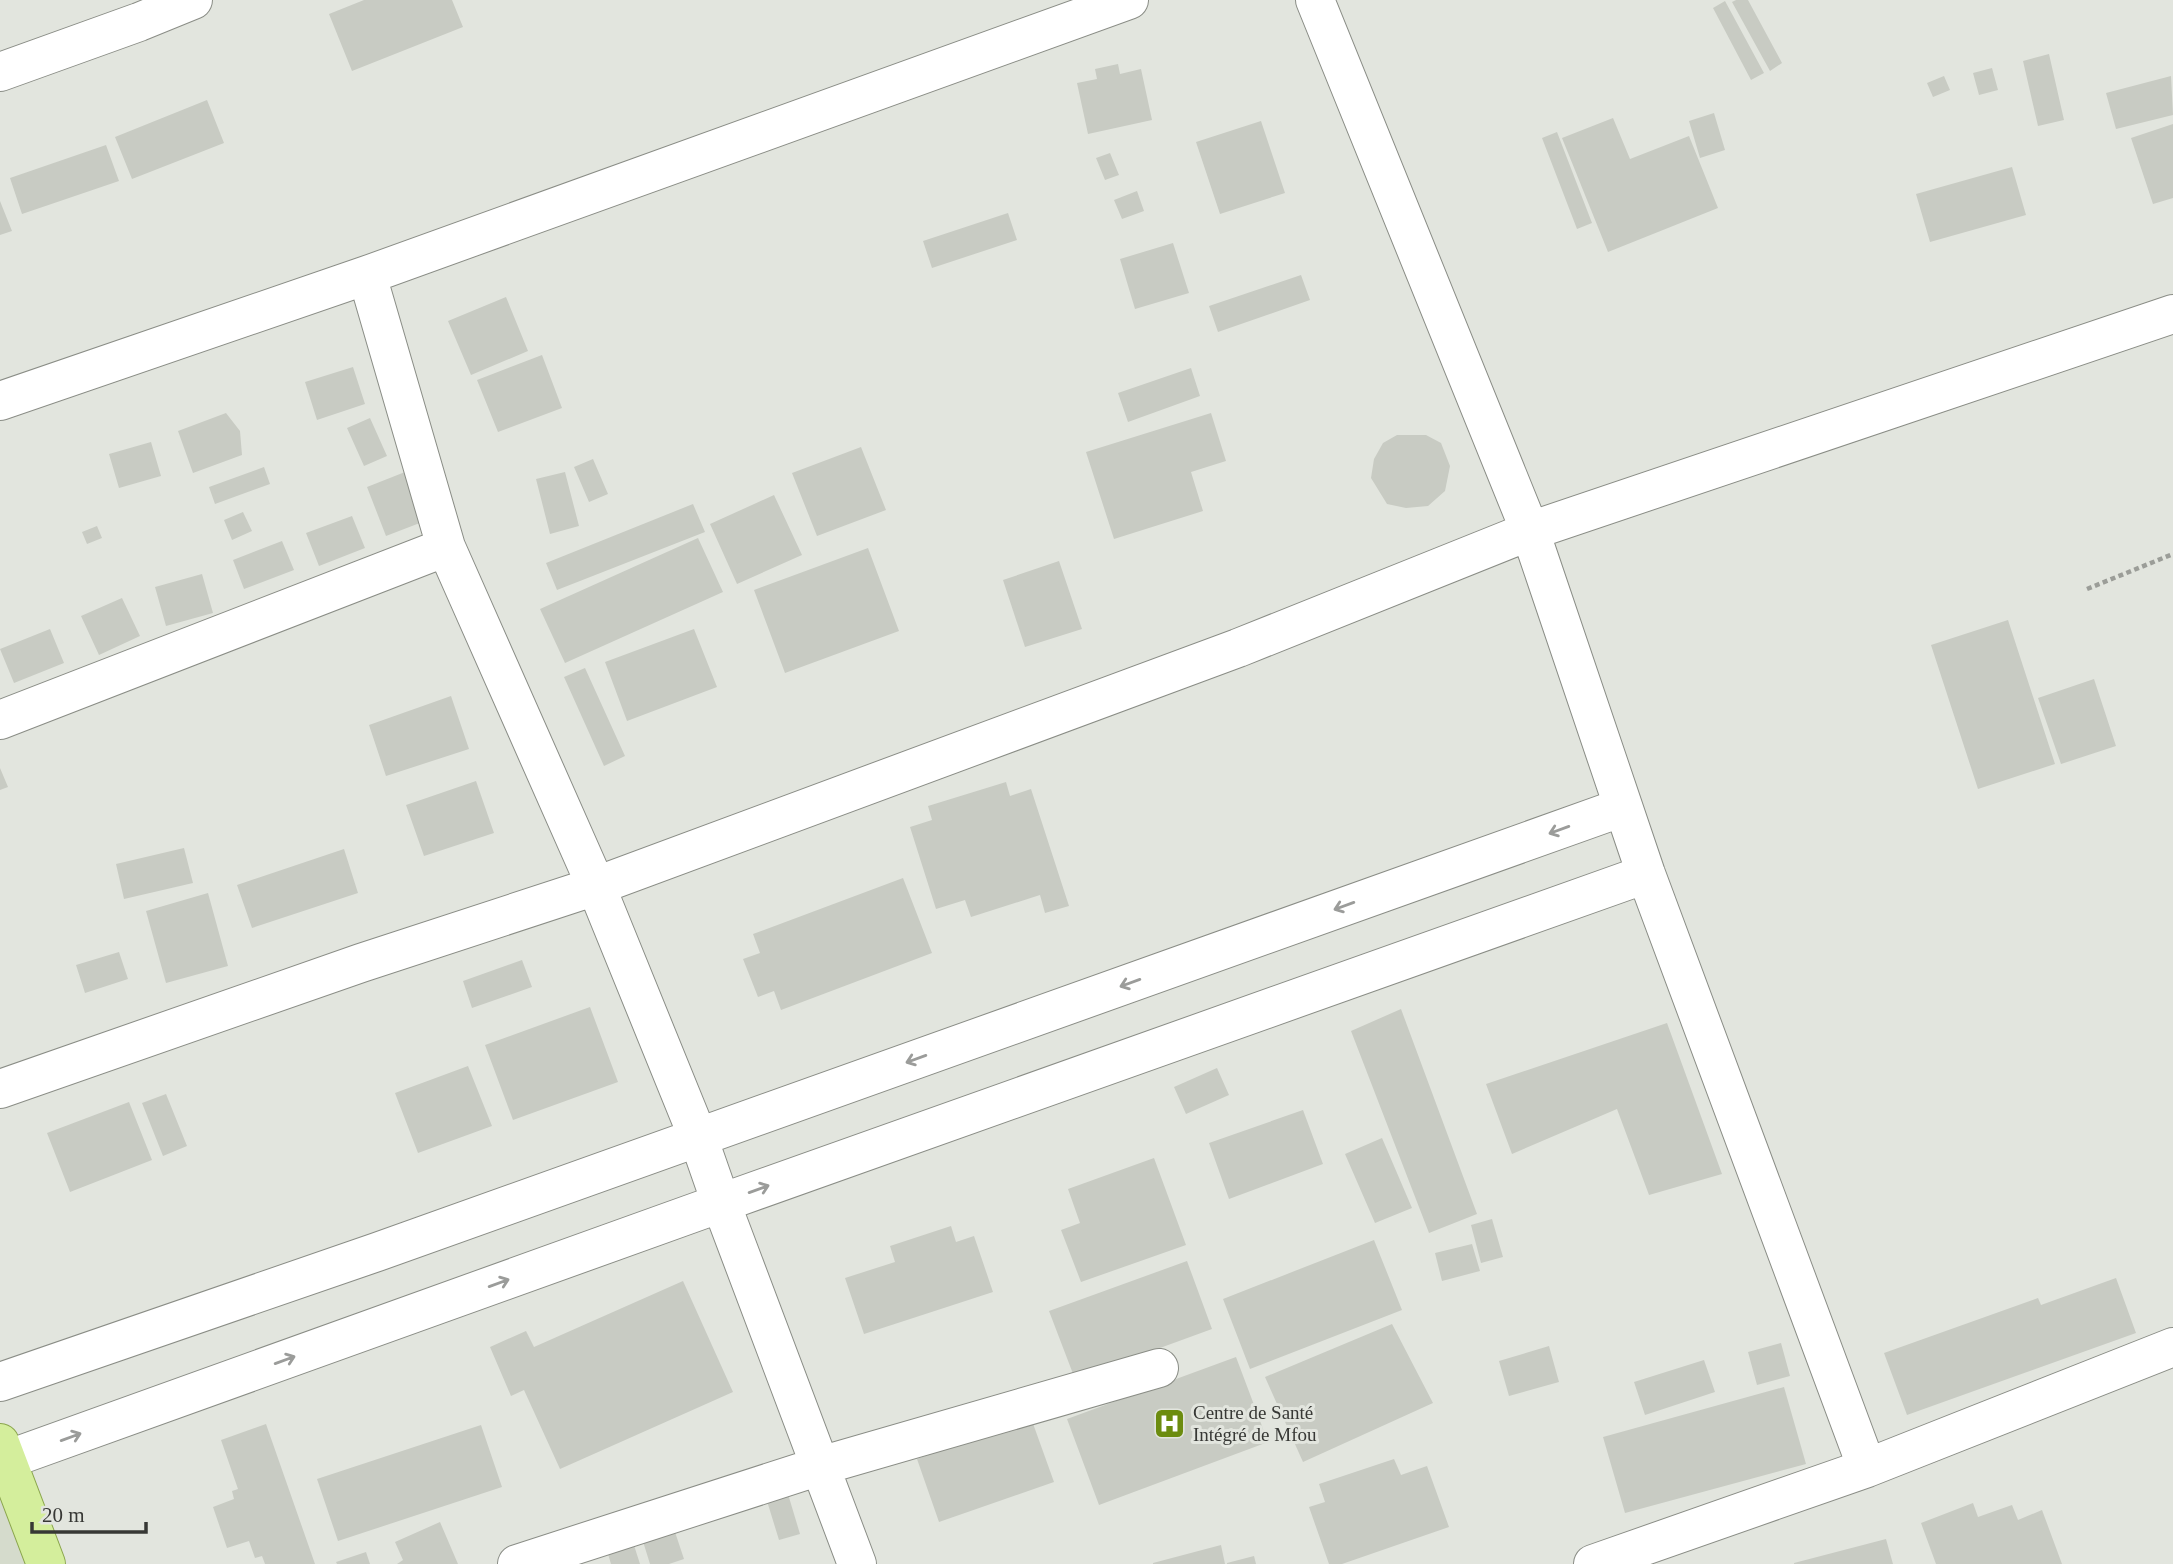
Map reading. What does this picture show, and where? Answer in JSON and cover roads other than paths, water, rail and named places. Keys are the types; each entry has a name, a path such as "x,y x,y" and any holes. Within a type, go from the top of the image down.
{"main road":[{"path":"3,1452 46,1564"}],"street":[{"path":"0,72 193,0"},
{"path":"0,401 367,275 1129,0"},
{"path":"1315,0 1530,531 1646,874 1867,1468"},
{"path":"367,275 446,547 596,886 698,1137 857,1564"},
{"path":"0,1089 348,968 596,886 1238,648 1530,531 2173,314"},
{"path":"0,720 446,547"},
{"path":"0,1382 377,1252 1623,807"},
{"path":"3,1452 721,1203 1646,874"},
{"path":"1593,1564 1867,1468 2173,1347"},
{"path":"517,1564 820,1466 1159,1368"}],"place":[{"name":"Centre de Santé Intégré de Mfou","path":"1170,1423"}]}
